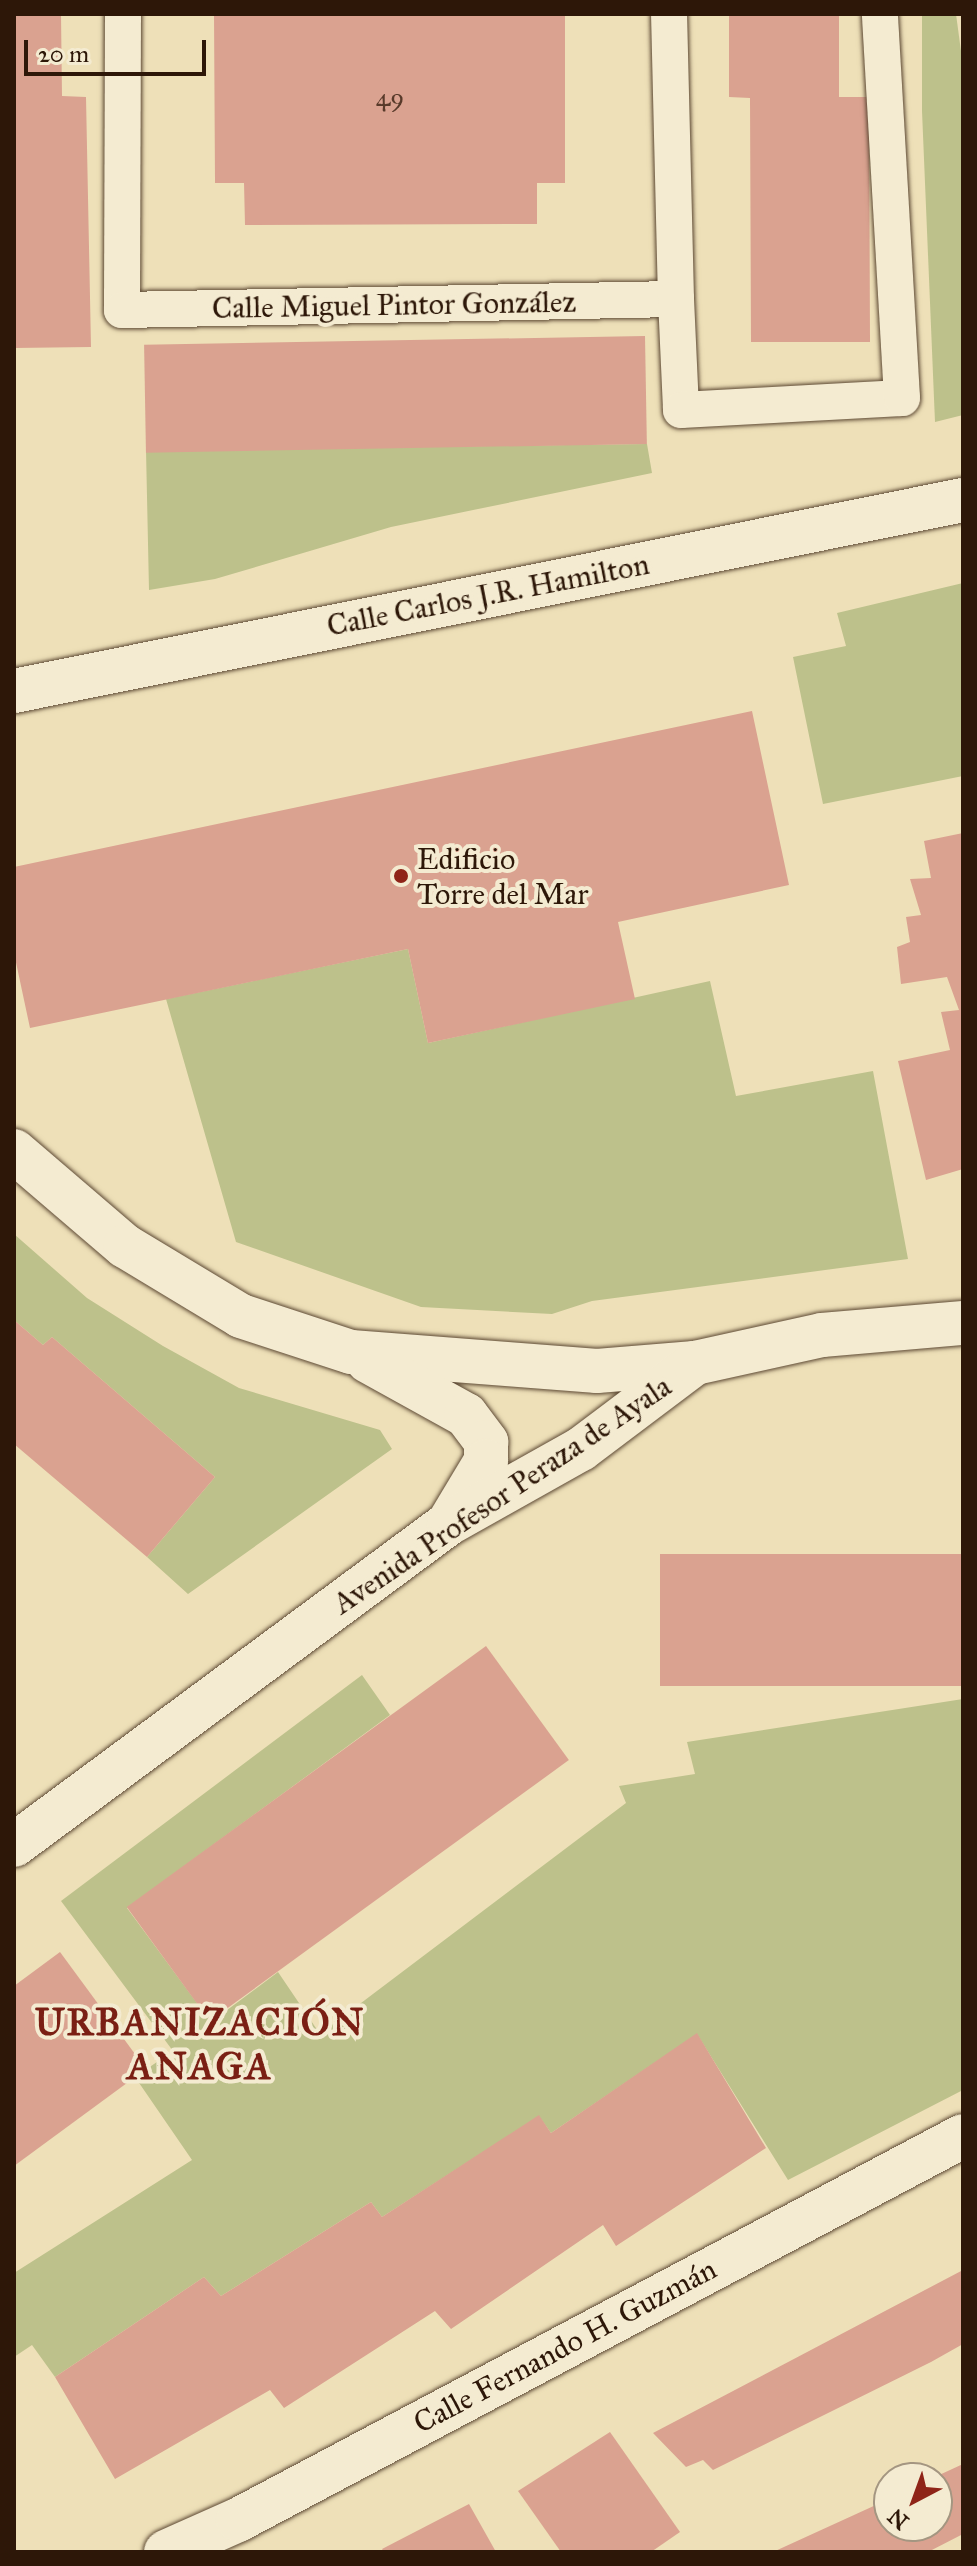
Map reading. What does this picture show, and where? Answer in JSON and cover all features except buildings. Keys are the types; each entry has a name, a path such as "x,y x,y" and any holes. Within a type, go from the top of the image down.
{"street":[{"name":"Calle Carlos J.R. Hamilton","path":"14,691 963,500"},
{"path":"14,1151 125,1246 241,1316 351,1352 466,1415 486,1442 486,1461 449,1523"},
{"name":"Avenida Profesor Peraza de Ayala","path":"14,1845 449,1523 581,1449 695,1363 822,1335 963,1323"},
{"path":"351,1352 597,1371 695,1363"},
{"name":"Calle Fernando H. Guzmán","path":"166,2552 238,2520 963,2136"}],"lane":[{"name":"Calle Miguel Pintor González","path":"123,14 122,310 676,299"},
{"path":"669,14 681,410 902,398 880,14"}],"green space":[{"path":"922,14 956,14 963,66 963,415 935,422 922,111"},
{"path":"647,444 652,473 391,527 215,579 149,590 146,450"},
{"path":"963,583 963,776 823,804 793,657 846,646 837,613"},
{"path":"408,949 428,1043 710,981 736,1096 873,1071 908,1259 592,1301 552,1314 421,1307 236,1242 166,999"},
{"path":"14,1234 87,1298 163,1346 239,1388 380,1430 392,1449 188,1594 147,1557 215,1477 52,1337 43,1345 14,1320"},
{"path":"362,1675 390,1715 127,1908 211,2022 278,1972 320,2034 626,1803 619,1786 695,1774 687,1742 963,1699 963,2090 788,2180 697,2034 551,2133 539,2116 382,2217 371,2202 221,2296 204,2277 55,2377 32,2345 14,2357 14,2273 192,2160 135,2077 173,2051 61,1901"}],"place":[{"name":"Edificio Torre del Mar","path":"401,876"}],"district":[{"name":"URBANIZACIÓN ANAGA","path":"200,2045"}]}
